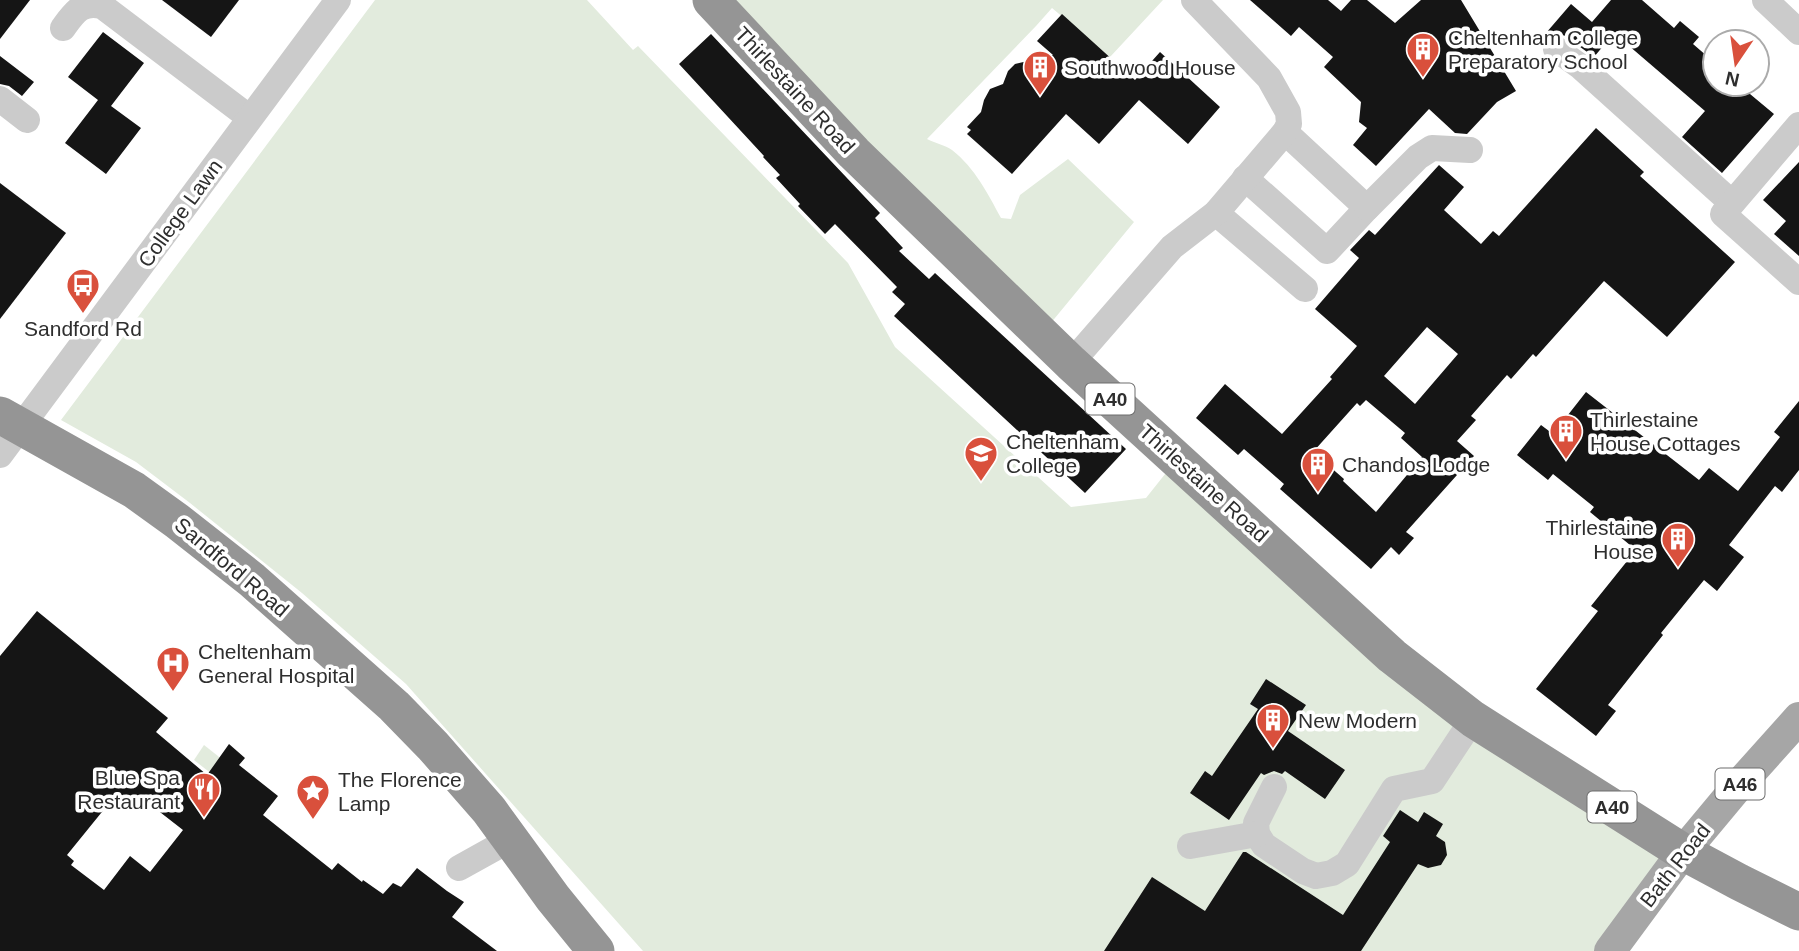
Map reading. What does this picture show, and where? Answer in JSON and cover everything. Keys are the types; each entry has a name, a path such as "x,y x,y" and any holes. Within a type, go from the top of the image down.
{"highway":[{"name":"Thirlestaine Road","path":"711,0 854,153 1071,363 1392,656 1473,719 1683,852"},
{"name":"Sandford Road","path":"7,432 134,491 177,521 251,580 402,714 433,746 489,810 553,898 596,951"},
{"name":"A40","path":"1683,852 1799,912"}],"main road":[{"name":"Bath Road","path":"1610,951 1683,852 1799,718"}],"street":[{"name":"College Lawn","path":"7,432 338,0"},
{"path":"1071,363 1172,247 1216,213 1289,124 1289,112 1269,78 1194,0"},
{"path":"1765,0 1799,32"},
{"path":"63,28 82,6 102,6 250,118"},
{"path":"1556,49 1581,67 1799,282"},
{"path":"0,99 27,120"},
{"path":"1727,209 1799,125"},
{"path":"1285,132 1367,208"},
{"path":"1245,178 1327,251 1418,157 1432,148 1470,150"},
{"path":"1216,213 1305,289"},
{"path":"1274,787 1256,823 1257,834 1264,845 1303,871 1316,876 1332,873 1347,864 1394,789 1432,782 1473,719"},
{"path":"1190,846 1257,834"},
{"path":"459,868 511,839"}],"shaded area":[{"path":"375,0 587,0 633,50 638,46 848,263 895,347 1071,507 1146,498 1177,459 1297,568 1683,852 1610,951 643,951 406,684 302,593 190,503 136,462 61,420"},
{"path":"711,0 1163,0 1110,57 1052,8 927,139 952,150 968,165 1001,218 1011,219 1020,195 1068,159 1134,222 1041,335"},
{"path":"204,745 233,768 222,782 194,760"}],"building":[{"path":"0,0 30,0 0,39"},
{"path":"162,0 239,0 211,37"},
{"name":"Cheltenham College Preparatory School","path":"1250,0 1328,0 1341,11 1351,0 1367,0 1395,23 1421,0 1461,0 1516,91 1497,102 1467,134 1455,133 1429,109 1376,166 1353,145 1367,128 1359,122 1361,102 1324,67 1333,57 1299,27 1291,36"},
{"path":"1611,0 1642,0 1674,28 1680,21 1699,37 1693,44 1701,51 1701,98 1755,98 1774,114 1722,173 1682,137 1705,111 1614,33 1594,57 1565,36 1546,33 1571,4 1592,22"},
{"name":"Southwood House","path":"1062,14 1135,80 1160,52 1220,107 1188,144 1139,100 1099,144 1066,114 1012,174 967,134 971,130 967,127 981,112 990,89 1003,84 1008,71 1015,64 1053,55 1037,41"},
{"path":"103,32 144,63 111,106 141,128 106,174 65,143 98,100 68,77"},
{"path":"711,34 880,213 875,218 903,248 899,251 929,279 935,273 1126,449 1085,493 894,316 905,304 892,292 897,287 835,224 825,234 776,178 780,175 764,156 679,64"},
{"path":"0,56 34,82 22,96 9,86 0,84"},
{"path":"1596,128 1644,172 1640,176 1735,262 1667,337 1604,281 1536,357 1533,354 1511,379 1507,375 1471,416 1476,420 1457,441 1474,456 1406,532 1414,538 1399,555 1391,547 1371,569 1280,489 1284,484 1244,449 1238,455 1196,418 1225,384 1282,434 1332,379 1330,377 1357,346 1315,309 1359,258 1350,250 1369,230 1375,235 1439,165 1464,187 1444,210 1481,244 1493,231 1499,236","holes":["1427,327 1458,354 1415,404 1384,376","1366,400 1405,433 1401,438 1422,457 1376,512 1313,452 1357,403 1360,406"]},
{"path":"1799,162 1799,256 1774,234 1786,221 1763,200"},
{"path":"0,183 66,233 0,319"},
{"name":"Thirlestaine House","path":"1586,392 1699,480 1709,468 1738,491 1780,437 1774,432 1799,401 1799,470 1782,492 1775,486 1729,545 1744,557 1717,591 1704,580 1661,633 1663,635 1608,705 1616,711 1596,736 1536,689 1598,611 1591,606 1636,550 1590,512 1594,507 1553,474 1548,480 1517,455 1541,425 1553,434"},
{"path":"37,611 168,718 156,732 207,775 229,744 245,758 239,765 278,796 263,815 332,870 338,863 383,894 393,883 401,887 417,868 464,902 452,917 497,951 0,951 0,656","holes":["138,795 183,830 150,872 130,856 104,890 71,865 74,861 67,855 110,802 122,810"]},
{"name":"New Modern","path":"1266,679 1306,705 1288,731 1345,770 1325,799 1285,771 1282,774 1274,771 1264,775 1261,773 1229,820 1190,793 1205,771 1212,776 1258,709 1250,704"},
{"path":"1400,810 1418,822 1424,812 1443,824 1436,836 1445,842 1447,855 1441,865 1428,868 1418,864 1361,951 1104,951 1152,877 1205,911 1243,852 1343,915 1390,842 1383,836"}],"place":[{"name":"Cheltenham College Preparatory School","path":"1423,79"},
{"name":"Southwood House","path":"1040,97"},
{"name":"Sandford Rd","path":"83,315"},
{"name":"Thirlestaine House Cottages","path":"1566,461"},
{"name":"Cheltenham College","path":"981,483"},
{"name":"Chandos Lodge","path":"1318,494"},
{"name":"Thirlestaine House","path":"1678,569"},
{"name":"Cheltenham General Hospital","path":"173,693"},
{"name":"New Modern","path":"1273,750"},
{"name":"Blue Spa Restaurant","path":"204,819"},
{"name":"The Florence Lamp","path":"313,821"}]}
